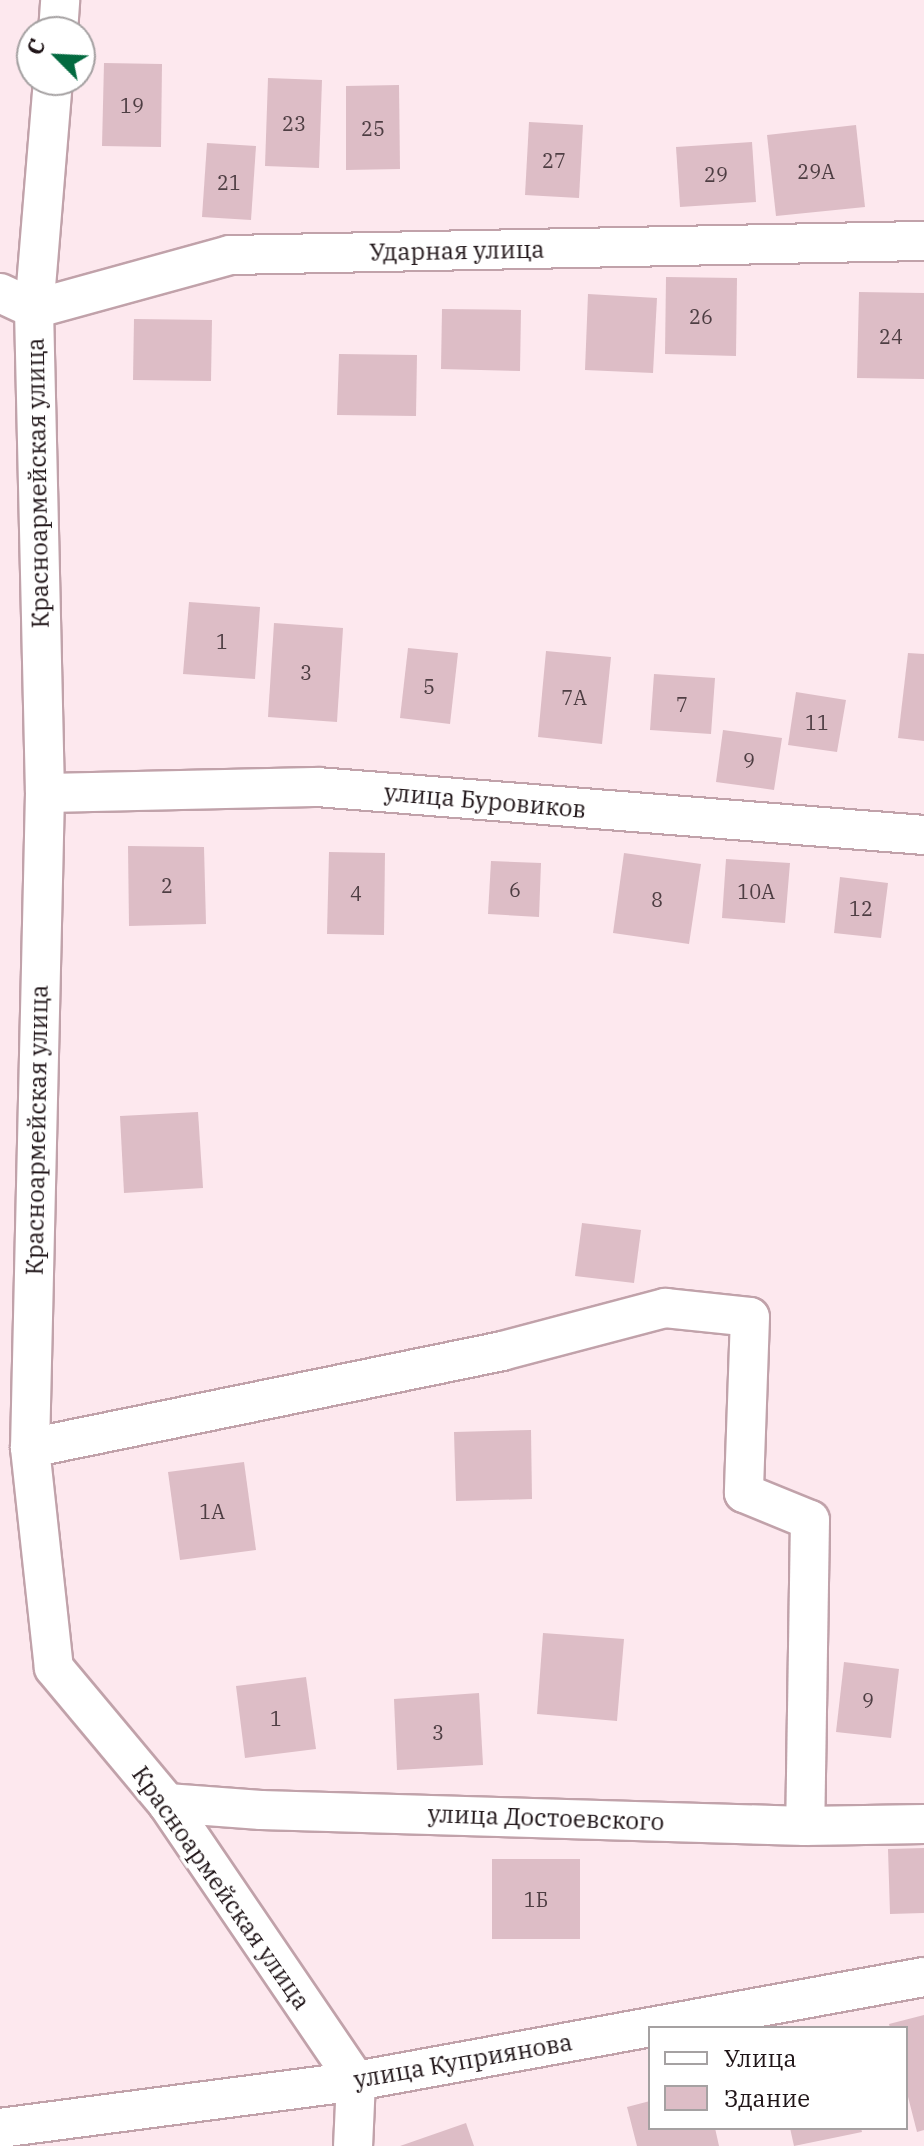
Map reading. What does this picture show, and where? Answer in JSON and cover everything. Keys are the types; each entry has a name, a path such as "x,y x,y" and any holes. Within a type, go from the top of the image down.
{"street":[{"name":"Красноармейская улица","path":"52,96 34,309 45,793 30,1448 54,1668 167,1803 356,2081"},
{"name":"Ударная улица","path":"34,309 230,255 924,241"},
{"path":"0,293 34,309"},
{"name":"улица Буровиков","path":"45,793 317,787 924,835"},
{"path":"30,1448 502,1351 665,1308 750,1317 744,1493 810,1520 805,1826"},
{"name":"улица Достоевского","path":"167,1803 261,1810 805,1826 924,1824"},
{"name":"улица Куприянова","path":"656,2026 924,1977"},
{"name":"улица Куприянова","path":"0,2128 356,2081 648,2028"},
{"path":"353,2146 356,2081"}],"building":[{"path":"104,63 162,64 161,147 102,146"},
{"path":"268,78 322,80 319,168 265,166"},
{"path":"399,85 400,169 346,170 346,86"},
{"path":"529,122 583,125 579,198 525,195"},
{"path":"856,125 865,207 776,216 767,135"},
{"path":"752,142 756,202 680,207 676,147"},
{"path":"207,143 256,146 251,220 202,217"},
{"path":"666,277 737,278 736,356 665,354"},
{"path":"859,292 924,293 924,379 857,378"},
{"path":"588,294 657,298 653,373 585,370"},
{"path":"442,309 521,310 520,371 441,369"},
{"path":"134,319 212,320 211,381 133,380"},
{"path":"339,354 417,355 416,416 337,415"},
{"path":"189,602 260,607 255,679 183,674"},
{"path":"274,623 343,628 337,722 268,717"},
{"path":"408,648 458,653 450,724 400,718"},
{"path":"546,651 611,657 602,744 538,737"},
{"path":"908,653 924,654 924,741 898,738"},
{"path":"654,674 715,678 711,734 650,730"},
{"path":"796,692 846,700 837,752 788,745"},
{"path":"723,730 782,738 774,790 716,782"},
{"path":"128,846 204,847 206,924 129,926"},
{"path":"329,852 385,853 384,935 327,934"},
{"path":"624,853 701,864 689,944 613,933"},
{"path":"726,859 790,863 785,923 722,918"},
{"path":"491,861 541,863 539,917 488,914"},
{"path":"840,877 888,883 881,938 834,933"},
{"path":"198,1112 203,1188 124,1193 120,1116"},
{"path":"582,1223 641,1230 634,1283 575,1276"},
{"path":"531,1430 532,1499 456,1501 454,1432"},
{"path":"244,1462 256,1550 180,1560 168,1472"},
{"path":"543,1633 624,1639 617,1721 537,1714"},
{"path":"844,1662 899,1669 891,1738 836,1732"},
{"path":"306,1677 316,1749 245,1758 236,1686"},
{"path":"479,1693 483,1765 397,1770 394,1699"},
{"path":"924,1848 924,1913 890,1914 888,1849"},
{"path":"492,1859 580,1859 580,1939 492,1939"},
{"path":"924,2015 924,2130 917,2132 908,2097 908,2026 889,2024"},
{"path":"648,2102 648,2130 715,2130 719,2146 637,2146 627,2107"},
{"path":"466,2123 474,2146 400,2146"},
{"path":"790,2130 862,2132 794,2146"}]}
